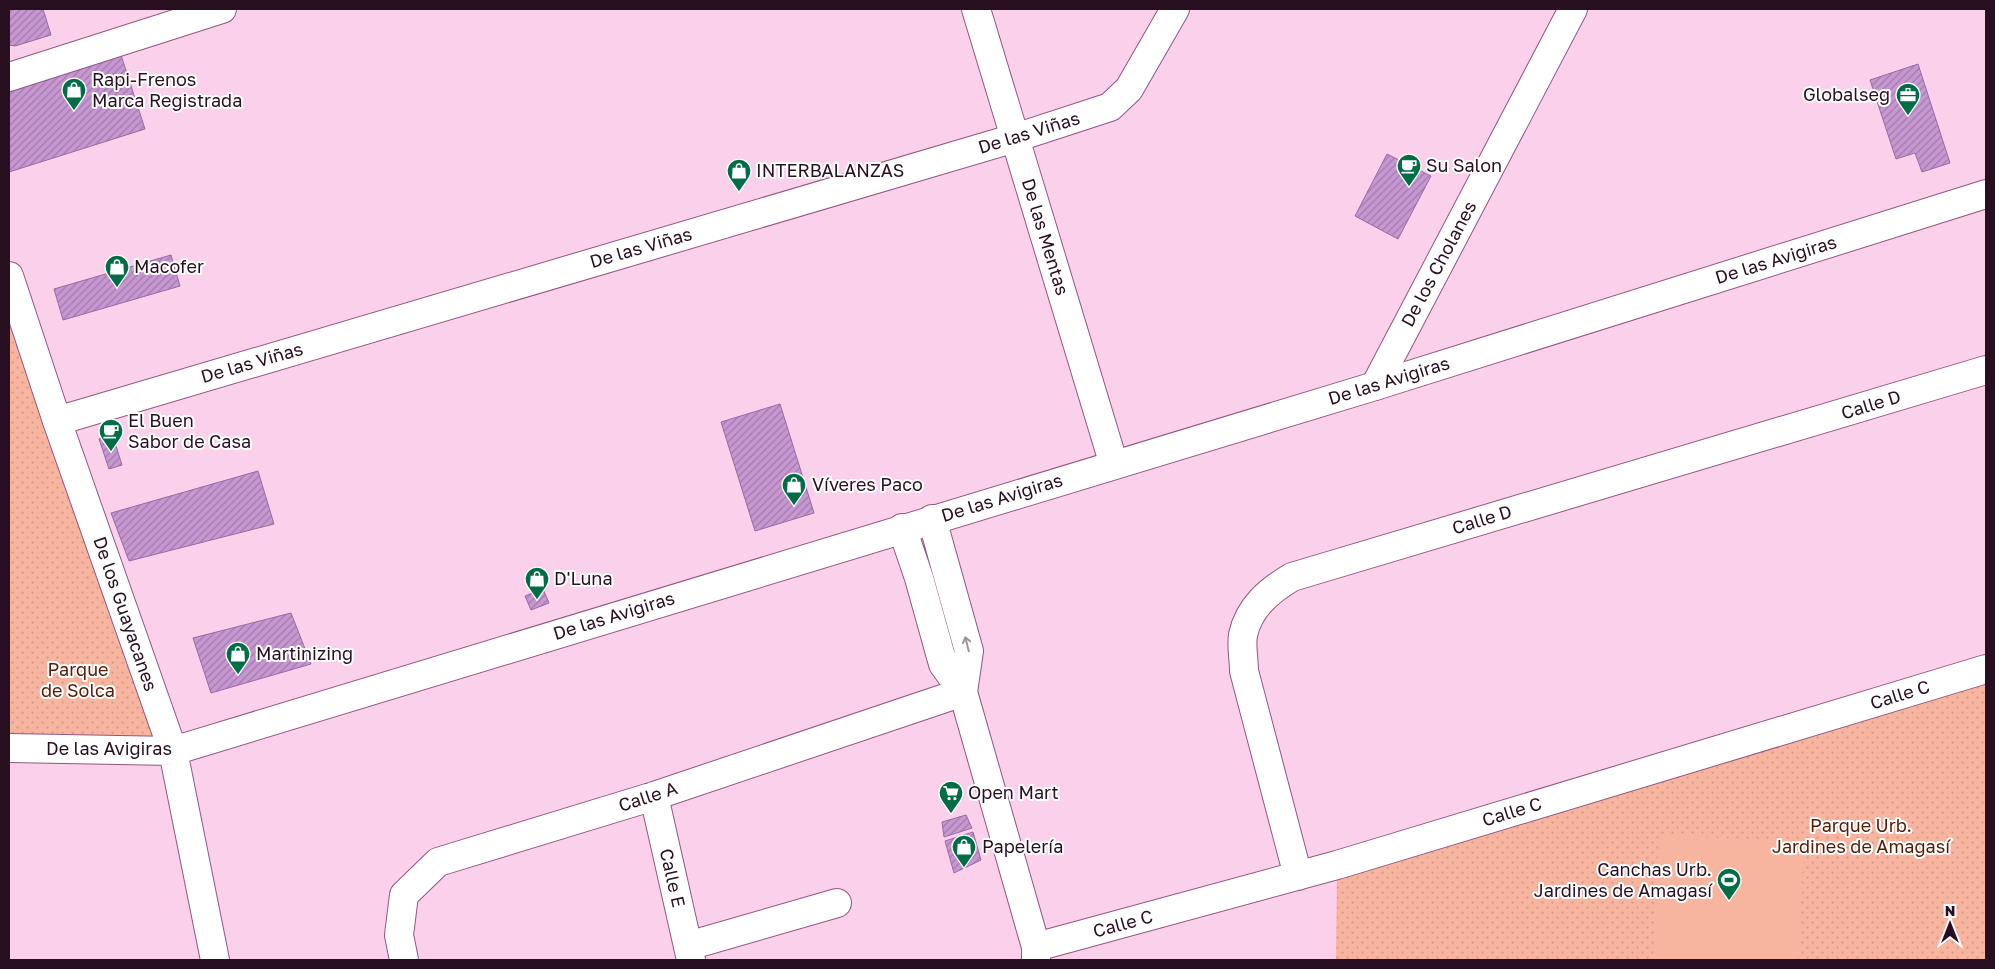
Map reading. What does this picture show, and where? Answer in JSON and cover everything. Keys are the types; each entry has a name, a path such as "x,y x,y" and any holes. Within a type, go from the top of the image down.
{"street":[{"path":"9,78 222,9"},
{"name":"De las Mentas","path":"976,9 1114,465"},
{"name":"De las Viñas","path":"57,421 1015,138 1110,107 1129,89 1175,9"},
{"name":"De los Cholanes","path":"1375,386 1573,9"},
{"name":"De las Avigiras","path":"9,748 173,751 902,528 1375,386 1986,194"},
{"name":"De los Guayacanes","path":"9,276 57,421 173,751 215,960"},
{"name":"Calle D","path":"1298,876 1244,671 1243,636 1249,615 1273,588 1292,577 1986,370"},
{"path":"932,519 969,651 963,692"},
{"path":"902,528 919,578 943,664 963,692 1036,954"},
{"name":"Calle C","path":"1036,954 1986,670"},
{"name":"Calle A","path":"404,960 399,935 404,895 438,862 654,796 963,692"},
{"name":"Calle E","path":"654,796 689,953"},
{"path":"689,953 837,903"}],"green space":[{"name":"Parque de Solca","path":"9,260 173,751 9,748"},
{"name":"Parque Urb. Jardines de Amagasí","path":"1986,669 1986,960 1336,960 1337,865"},
{"name":"Canchas Urb. Jardines de Amagasí","path":"1659,835 1804,842 1798,960 1653,960"}],"building":[{"path":"9,9 43,9 51,35 15,46 9,45"},
{"name":"Rapi-Frenos Marca Registrada","path":"121,55 145,129 9,172 9,92"},
{"name":"Globalseg","path":"1918,64 1950,163 1922,172 1915,153 1896,159 1870,80"},
{"path":"1387,154 1431,176 1398,239 1355,216"},
{"name":"Macofer","path":"171,255 180,286 63,320 54,289"},
{"path":"780,404 814,513 755,531 721,422"},
{"name":"El Buen Sabor de Casa","path":"111,430 122,465 109,469 99,439"},
{"path":"258,471 274,524 129,561 111,513"},
{"name":"D'Luna","path":"543,589 549,603 531,610 525,596"},
{"path":"291,613 311,664 211,693 193,638"},
{"path":"966,815 972,828 944,837 942,822"},
{"path":"973,832 981,860 954,873 945,841"}],"place":[{"name":"Rapi-Frenos Marca Registrada","path":"74,111"},
{"name":"Globalseg","path":"1908,116"},
{"name":"Su Salon","path":"1409,187"},
{"name":"INTERBALANZAS","path":"739,192"},
{"name":"Macofer","path":"117,288"},
{"name":"El Buen Sabor de Casa","path":"111,452"},
{"name":"Víveres Paco","path":"794,506"},
{"name":"D'Luna","path":"537,600"},
{"name":"Martinizing","path":"238,675"},
{"name":"Open Mart","path":"951,814"},
{"name":"Papelería","path":"964,868"},
{"name":"Canchas Urb. Jardines de Amagasí","path":"1729,901"}]}
